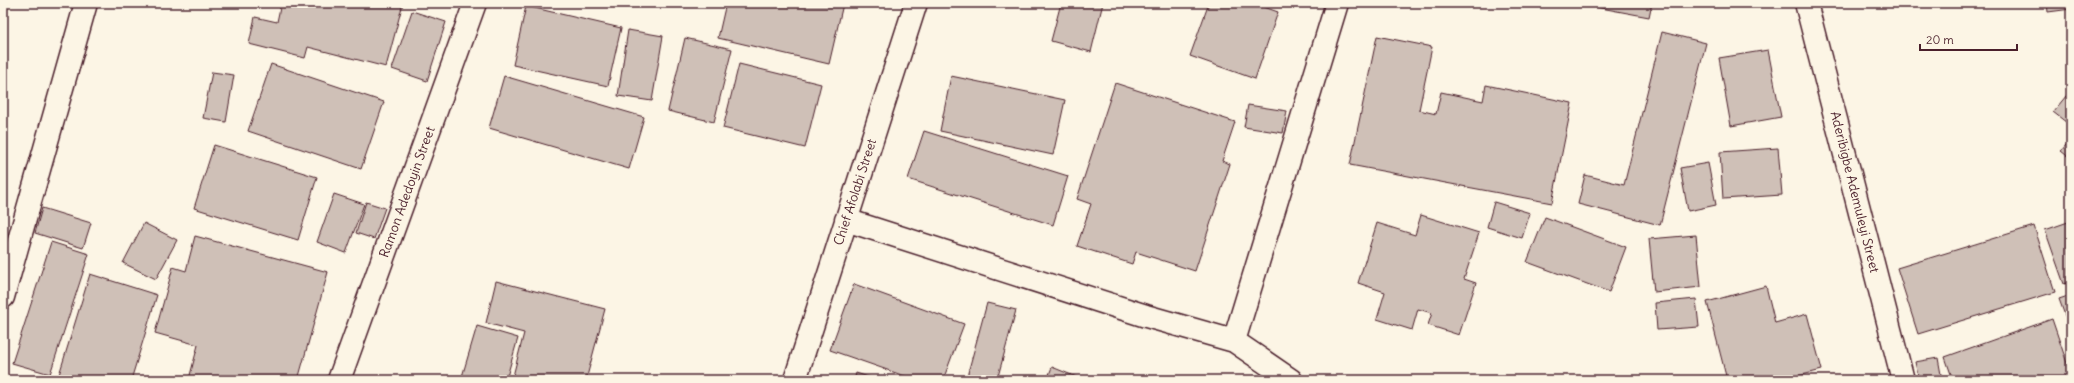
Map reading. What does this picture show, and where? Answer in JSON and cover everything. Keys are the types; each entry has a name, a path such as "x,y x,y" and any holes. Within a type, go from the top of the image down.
{"street":[{"path":"3,297 86,3"},
{"name":"Ramon Adedoyin Street","path":"339,380 475,3"},
{"name":"Chief Afolabi Street","path":"795,380 916,3"},
{"path":"1234,341 1337,3"},
{"name":"Aderibigbe Ademuleyi Street","path":"1806,3 1903,380"},
{"path":"846,220 1146,316 1234,341 1291,380"}],"building":[{"path":"281,3 403,3 386,67 308,47 305,58 249,44 255,17 277,22"},
{"path":"726,3 843,4 829,64 718,38"},
{"path":"1061,3 1103,3 1091,52 1051,41"},
{"path":"1209,3 1253,3 1278,12 1255,79 1190,56"},
{"path":"1574,3 1652,3 1649,17"},
{"path":"2047,3 2071,3 2071,9 2048,12"},
{"path":"526,6 621,28 608,86 513,65"},
{"path":"412,11 446,22 427,81 392,69"},
{"path":"628,30 663,36 652,101 618,96"},
{"path":"1662,32 1706,43 1660,225 1578,204 1585,175 1624,185"},
{"path":"1377,36 1432,47 1419,110 1436,114 1441,92 1483,101 1486,85 1572,103 1552,203 1350,165"},
{"path":"685,38 732,49 714,122 668,111"},
{"path":"1768,50 1781,117 1731,126 1719,58"},
{"path":"271,64 384,102 361,169 248,131"},
{"path":"739,64 821,84 805,148 723,128"},
{"path":"212,72 234,75 226,122 203,118"},
{"path":"504,76 644,117 629,169 489,128"},
{"path":"951,76 1065,100 1053,155 940,131"},
{"path":"1115,83 1235,122 1222,161 1230,164 1195,271 1136,252 1132,264 1077,246 1091,204 1077,199"},
{"path":"2071,90 2071,126 2053,112"},
{"path":"1248,105 1287,111 1283,133 1244,127"},
{"path":"924,131 1068,176 1053,225 908,179"},
{"path":"2071,139 2071,159 2061,151"},
{"path":"214,145 317,177 298,240 194,208"},
{"path":"1778,148 1782,195 1723,199 1720,152"},
{"path":"1708,163 1716,205 1688,211 1680,168"},
{"path":"334,194 364,204 346,253 317,242"},
{"path":"366,202 385,208 374,239 356,233"},
{"path":"1494,202 1530,213 1522,238 1487,227"},
{"path":"42,208 91,223 83,248 35,233"},
{"path":"1421,215 1479,233 1464,279 1476,283 1459,335 1428,325 1432,313 1418,309 1412,330 1377,319 1385,292 1358,283 1377,223 1415,235"},
{"path":"1545,217 1626,247 1609,292 1527,262"},
{"path":"2071,221 2071,282 2064,284 2045,230"},
{"path":"144,223 177,240 156,279 123,263"},
{"path":"2034,226 2055,292 1918,334 1897,268"},
{"path":"1696,235 1701,287 1654,292 1649,239"},
{"path":"195,236 328,272 298,380 189,379 198,345 155,333 173,267 186,271"},
{"path":"51,242 89,254 50,374 12,363"},
{"path":"90,274 157,295 131,380 63,380 58,378"},
{"path":"496,281 605,309 586,380 512,380 524,333 486,323"},
{"path":"854,284 964,324 943,380 916,380 830,350"},
{"path":"1766,286 1775,323 1807,314 1822,370 1782,380 1727,380 1707,302"},
{"path":"2071,295 2071,332 2059,299"},
{"path":"1696,299 1699,327 1657,330 1655,303"},
{"path":"987,303 1016,310 997,380 966,380"},
{"path":"2052,319 2071,375 2055,380 1953,380 1945,357"},
{"path":"477,326 518,338 506,380 461,380"},
{"path":"1938,358 1942,380 1919,380 1915,362"},
{"path":"1052,367 1084,380 1047,380"},
{"path":"856,373 878,380 854,380"}]}
